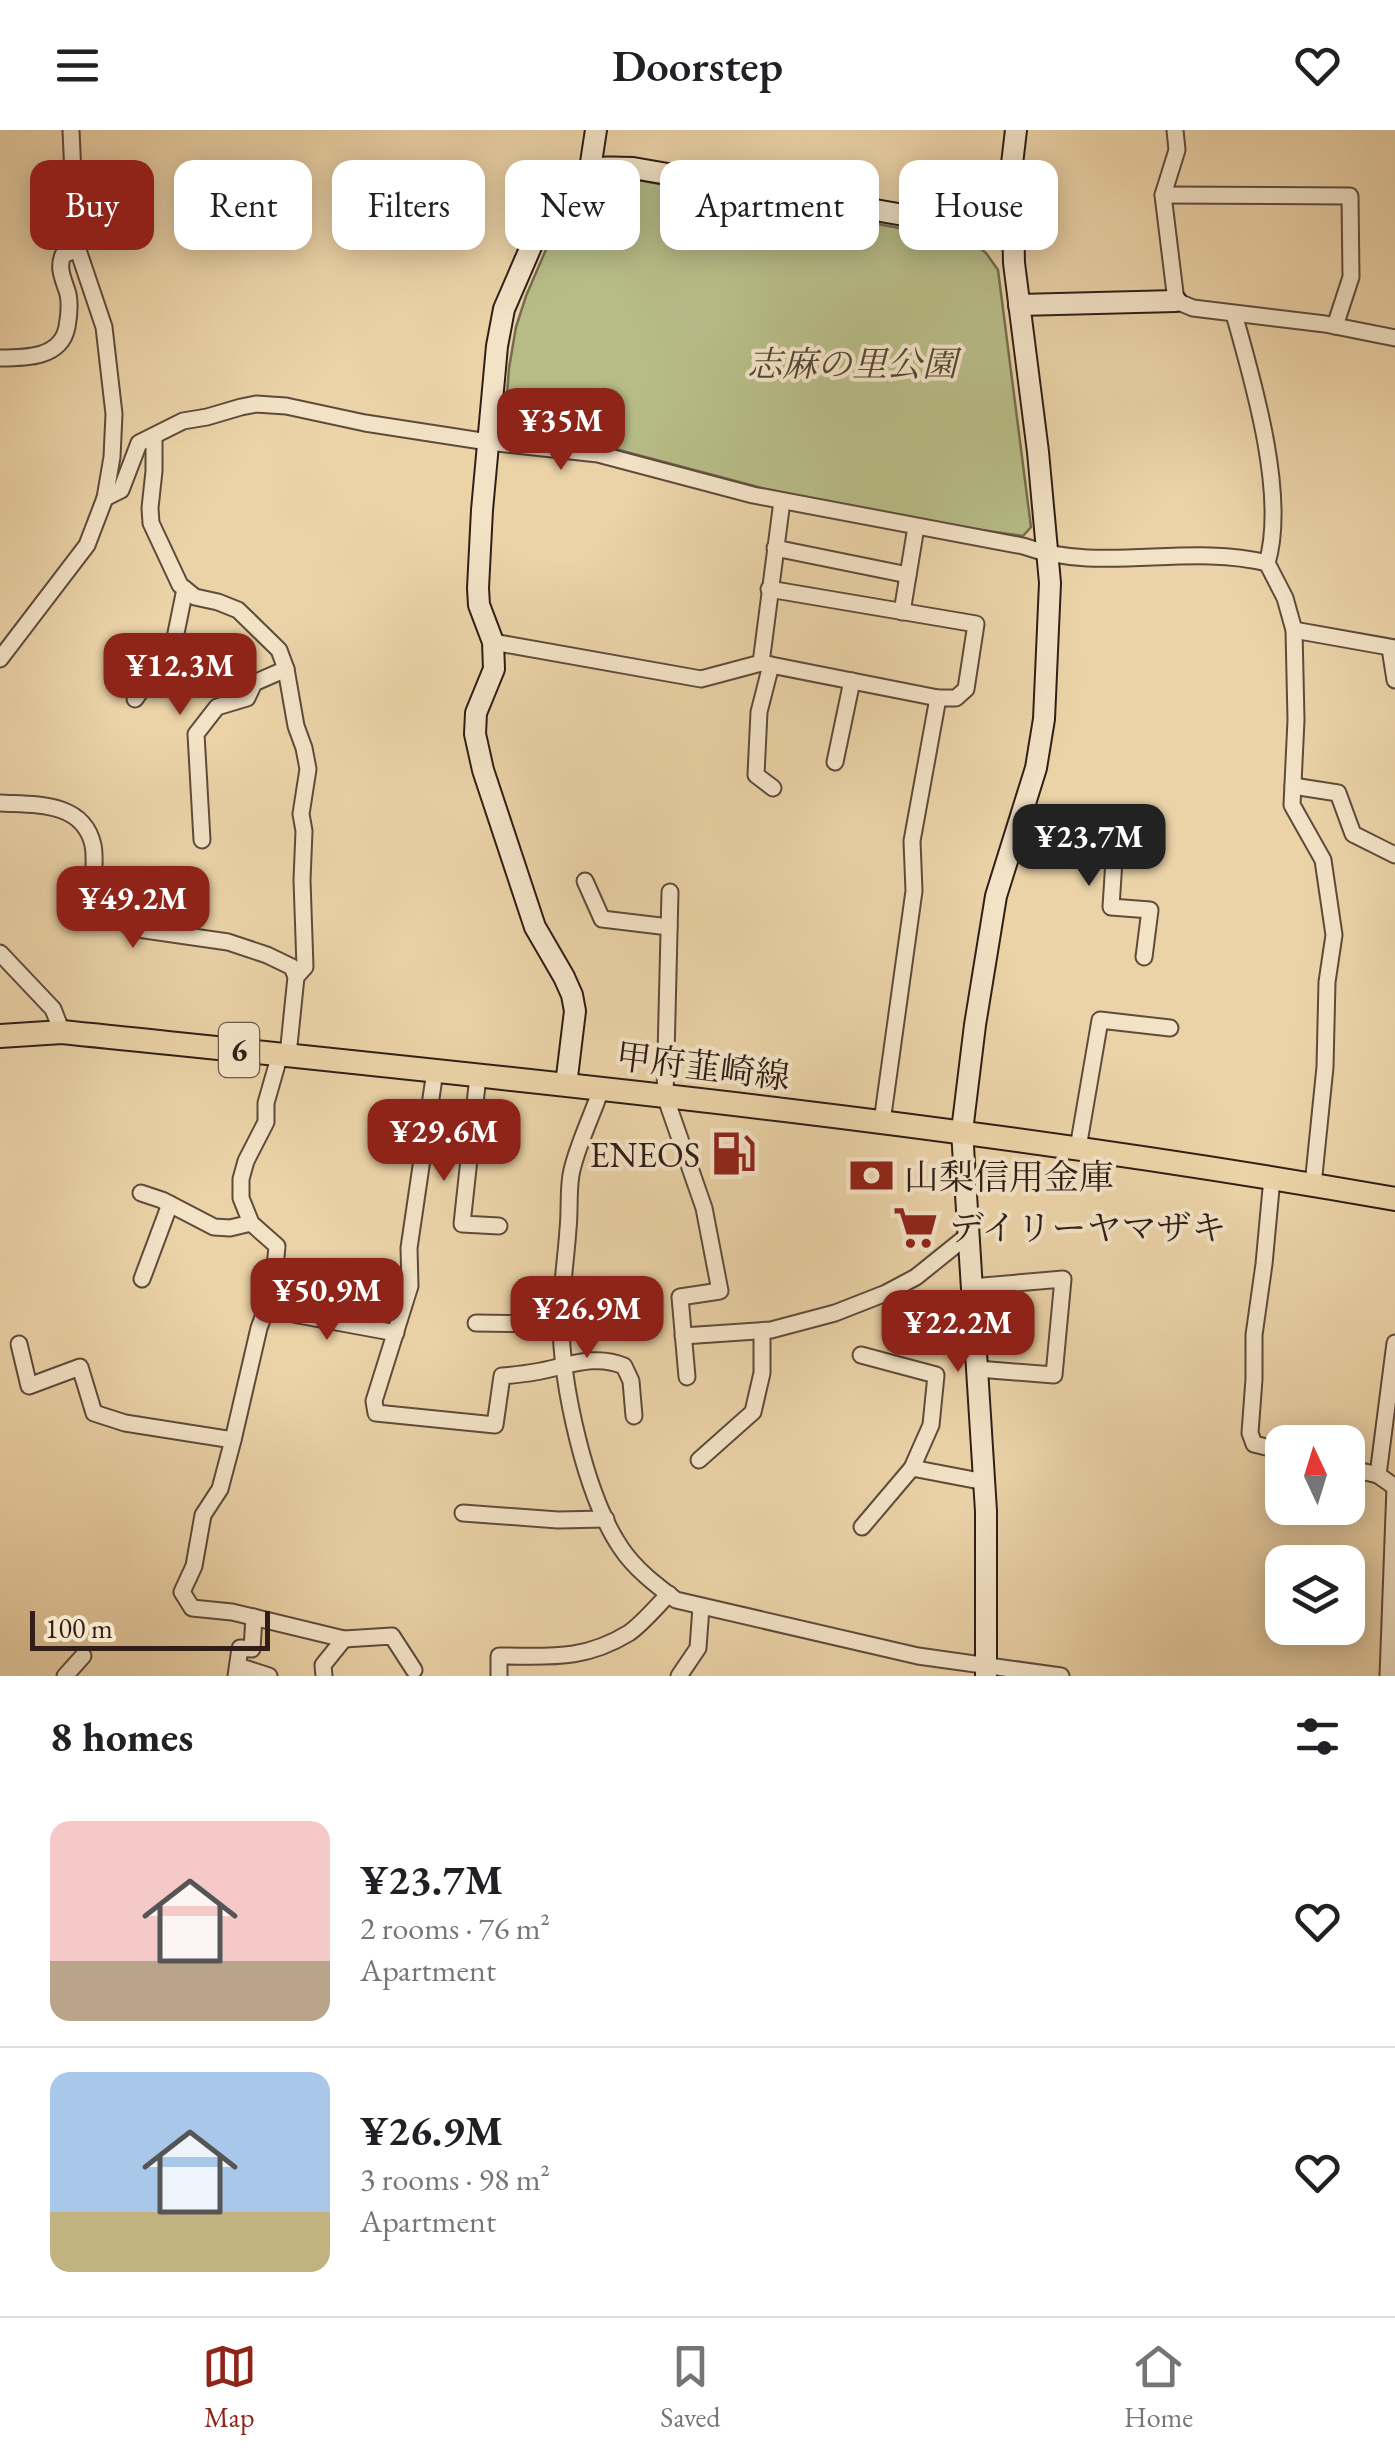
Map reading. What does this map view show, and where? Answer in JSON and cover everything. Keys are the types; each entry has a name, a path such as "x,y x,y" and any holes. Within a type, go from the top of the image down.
{"main road":[{"name":"甲府韮崎線","path":"0,1036 62,1032 665,1096 962,1131 1395,1199"}],"street":[{"path":"71,130 72,160"},
{"path":"591,160 596,130"},
{"path":"1012,160 1016,130"},
{"path":"1175,130 1177,150 1163,195 1176,301"},
{"path":"640,169 899,214"},
{"path":"1163,195 1350,196 1351,277 1334,326"},
{"path":"0,358 40,355 58,346 69,317 69,297 59,263 63,255 76,250"},
{"path":"0,659 87,545 105,498 114,414 104,327 78,250"},
{"path":"530,250 504,309 497,346 478,588 479,605 494,642 494,669 476,713 475,734 483,770 535,927 572,995 575,1011 566,1085"},
{"path":"986,1670 985,1482 962,1131 996,896 1036,768 1044,719 1050,583 1014,250"},
{"path":"1019,305 1176,301 1194,308 1395,338"},
{"path":"1234,314 1260,410 1270,476 1272,547 1267,562 1285,598 1294,630 1296,720 1292,805 1323,860 1334,935 1314,1184"},
{"path":"105,498 121,490 139,444 183,421 256,404 488,442 598,454 782,501 1048,554 1105,558 1240,556 1267,562"},
{"path":"154,436 151,523 180,585 194,597 238,610 279,650 286,669 308,770 301,814 305,967 296,977"},
{"path":"774,788 756,775 769,589 782,501"},
{"path":"902,612 916,527"},
{"path":"775,548 908,575"},
{"path":"135,699 174,643 184,589"},
{"path":"494,642 701,679 766,664 938,698 956,698 966,689 976,624 769,589"},
{"path":"1294,630 1393,648 1395,680"},
{"path":"202,840 196,734 217,707 246,698 254,683 286,669"},
{"path":"836,762 852,681"},
{"path":"882,1122 914,890 912,841 938,698"},
{"path":"1293,786 1338,793 1352,834 1395,855"},
{"path":"0,803 50,806 70,812 86,827 94,847 92,893 131,928 228,942 292,967 296,977 284,1055 266,1103 266,1122 241,1178 241,1198 251,1223 277,1246 273,1290 259,1328 220,1489 203,1515 194,1566 182,1592 192,1608 232,1612 344,1639 392,1636 414,1670"},
{"path":"1010,848 1114,860 1110,907 1150,910 1144,958"},
{"path":"586,881 602,920 669,926"},
{"path":"670,892 665,1096 704,1208 720,1291 680,1297 687,1377"},
{"path":"0,953 53,1009 62,1032"},
{"path":"1078,1148 1100,1020 1170,1028"},
{"path":"435,1071 409,1248 410,1286 374,1401 376,1413 495,1425 502,1376 534,1373 591,1359 624,1366 631,1381 634,1416"},
{"path":"478,1076 462,1224 500,1226"},
{"path":"602,1089 571,1174 561,1324 579,1448 622,1549 654,1584 676,1600 986,1670 1061,1676"},
{"path":"1265,1447 1254,1444 1250,1434 1254,1335 1272,1178"},
{"path":"141,1193 214,1227 251,1223"},
{"path":"142,1280 170,1204"},
{"path":"683,1336 762,1331 835,1313 916,1277 968,1236"},
{"path":"972,1287 1063,1280 1054,1375 978,1369"},
{"path":"266,1308 396,1333"},
{"path":"476,1322 561,1324"},
{"path":"699,1460 752,1412 762,1373 762,1331"},
{"path":"1378,1475 1395,1343"},
{"path":"20,1344 29,1386 80,1368 94,1412 125,1423 233,1440"},
{"path":"861,1355 936,1376 932,1425 912,1468 862,1527"},
{"path":"912,1468 985,1482"},
{"path":"1365,1472 1378,1475 1395,1487 1388,1676"},
{"path":"464,1513 558,1520 606,1519"},
{"path":"499,1676 499,1656 569,1656 592,1650 631,1631 668,1594"},
{"path":"679,1676 698,1648 701,1607"},
{"path":"254,1617 252,1649 240,1648 237,1671 269,1676"},
{"path":"324,1676 323,1665 344,1639"},
{"path":"65,1676 83,1656"}],"green space":[{"name":"志麻の里公園","path":"640,180 660,184 660,250 879,250 879,224 899,228 899,250 982,250 998,270 1031,527 1023,536 932,523 766,489 574,438 517,432 506,408 516,327 546,250 640,250"}],"place":[{"name":"ENEOS","path":"733,1154"},
{"name":"山梨信用金庫","path":"871,1176"},
{"name":"デイリーヤマザキ","path":"916,1227"}]}
